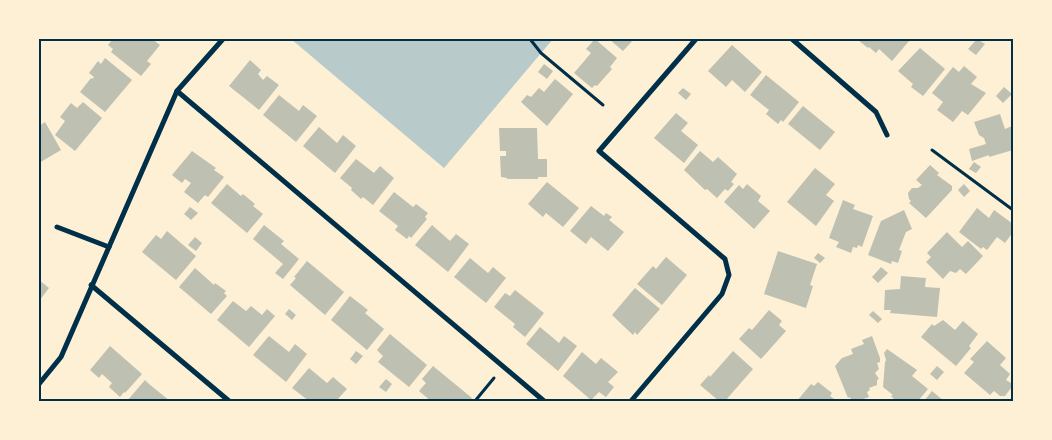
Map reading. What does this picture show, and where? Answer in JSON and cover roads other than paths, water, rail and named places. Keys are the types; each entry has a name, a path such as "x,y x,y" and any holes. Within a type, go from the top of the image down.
{"street":[{"path":"39,384 61,357 177,91 223,39"},
{"path":"631,401 722,294 730,275 725,259 599,151 696,39"},
{"path":"792,39 876,112 887,135"},
{"path":"177,91 544,401"},
{"path":"58,227 109,247"},
{"path":"91,285 229,401"}]}
